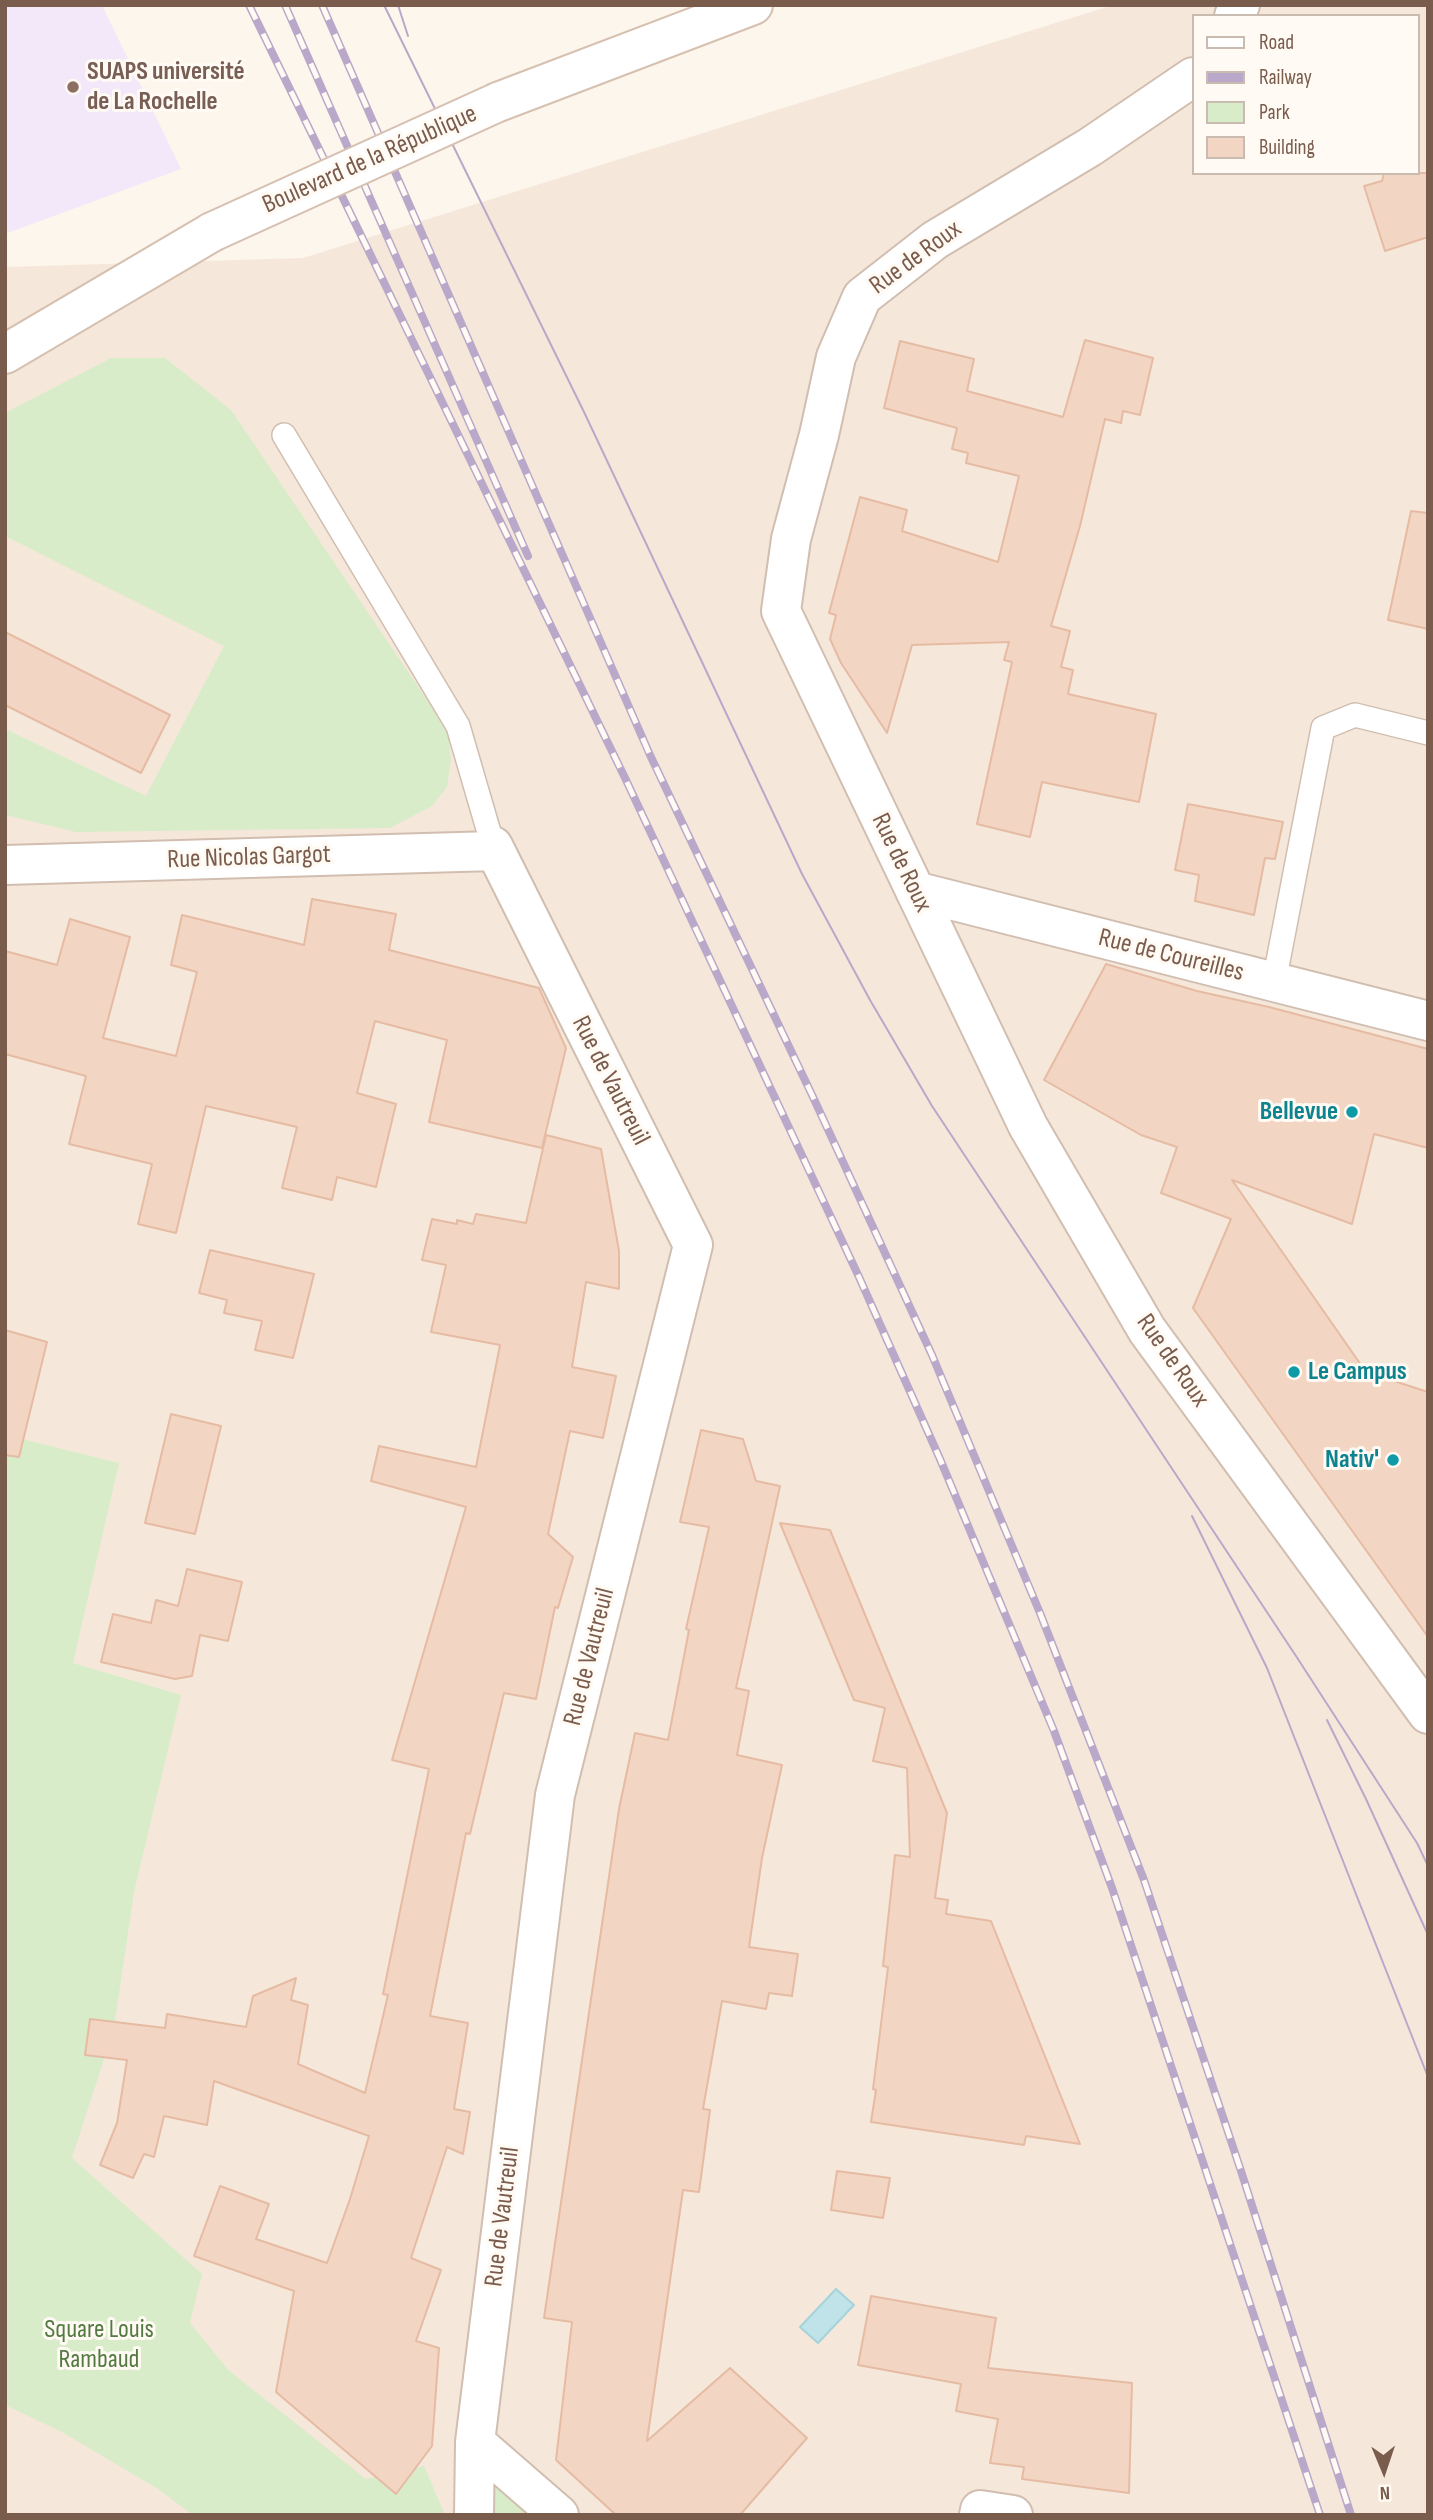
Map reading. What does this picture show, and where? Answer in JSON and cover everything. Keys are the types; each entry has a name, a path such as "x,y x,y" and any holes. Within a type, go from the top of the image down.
{"street":[{"name":"Boulevard de la République","path":"5,354 212,232 498,102 753,5"},
{"name":"Rue de Roux","path":"1192,78 1090,147 935,240 862,297 836,357 819,435 791,539 781,611 1028,1126 1147,1330 1428,1714"},
{"name":"Rue Nicolas Gargot","path":"5,865 493,848"},
{"name":"Rue de Vautreuil","path":"474,2515 555,1795 693,1245 493,848"},
{"name":"Rue de Coureilles","path":"915,891 1428,1021"},
{"path":"482,2448 559,2515"},
{"path":"979,2515 980,2510 1013,2515"}],"lane":[{"path":"284,435 458,726 493,848"},
{"path":"1274,982 1323,728 1355,715 1428,733"}],"shaded area":[{"name":"SUAPS université de La Rochelle","path":"5,5 102,5 181,169 5,234"},
{"path":"1113,5 1428,5 1428,2515 5,2515 5,267 303,258"}],"green space":[{"path":"111,358 165,358 231,410 448,731 451,759 447,787 432,806 390,828 76,832 5,815 5,729 146,796 224,646 5,536 5,413"},
{"name":"Square Louis Rambaud","path":"5,1435 119,1463 73,1663 181,1695 134,1892 114,2028 72,2158 202,2274 190,2323 228,2370 366,2479 424,2466 445,2515 193,2515 158,2489 62,2432 5,2405"},
{"path":"475,2442 559,2515 474,2515"}],"water":[{"path":"836,2289 854,2305 818,2343 800,2327"}],"building":[{"path":"1428,173 1428,237 1385,251 1364,186 1382,181 1384,175"},
{"path":"1085,340 1153,358 1140,415 1123,411 1121,423 1105,419 1080,526 1051,626 1070,631 1061,667 1073,670 1068,694 1156,714 1139,802 1042,782 1030,837 977,824 1012,662 1004,660 1009,642 912,645 887,733 841,663 830,639 836,615 829,613 860,497 907,510 902,531 998,562 1019,476 966,463 968,453 952,449 957,428 884,408 900,341 974,359 967,391 1063,417"},
{"path":"1411,511 1428,513 1428,629 1388,620"},
{"path":"5,632 170,715 141,773 5,705"},
{"path":"1188,804 1283,822 1275,859 1265,858 1254,915 1195,901 1199,875 1175,870"},
{"path":"312,899 396,914 389,950 539,988 566,1048 542,1148 429,1122 447,1040 375,1021 357,1093 396,1104 376,1187 337,1177 332,1200 282,1188 297,1127 206,1106 176,1233 138,1224 152,1164 69,1144 86,1076 5,1054 5,951 57,965 70,919 130,937 103,1038 176,1056 197,972 171,965 182,915 304,945"},
{"path":"1106,964 1197,991 1428,1049 1428,1148 1374,1134 1352,1224 1232,1180 1366,1372 1428,1392 1428,1637 1193,1308 1231,1219 1161,1193 1177,1147 1141,1135 1044,1080"},
{"path":"546,1135 601,1149 619,1251 619,1289 586,1282 572,1367 616,1376 603,1438 570,1431 548,1534 573,1557 558,1608 555,1607 536,1699 504,1693 470,1834 466,1833 430,2016 468,2023 454,2109 470,2112 463,2154 447,2147 411,2258 441,2270 416,2341 439,2348 432,2446 396,2494 276,2392 294,2291 194,2256 220,2186 269,2204 256,2239 327,2263 369,2136 214,2081 207,2125 164,2116 154,2157 144,2154 133,2178 100,2165 117,2123 127,2060 85,2055 90,2019 165,2028 167,2014 246,2027 253,1996 296,1978 291,2000 308,2005 298,2064 365,2093 388,1995 383,1994 429,1769 392,1760 466,1507 371,1481 379,1446 476,1467 500,1345 431,1332 446,1265 422,1260 432,1219 473,1224 476,1214 526,1223"},
{"path":"210,1250 314,1274 293,1358 255,1350 262,1321 224,1313 227,1300 199,1293"},
{"path":"5,1330 47,1342 19,1457 5,1455"},
{"path":"171,1414 221,1426 195,1534 145,1523"},
{"path":"701,1430 743,1439 756,1481 780,1486 736,1688 749,1691 737,1755 782,1765 762,1858 749,1947 798,1954 792,1996 769,1993 766,2009 722,2001 703,2109 710,2110 699,2192 683,2190 647,2441 730,2368 807,2438 740,2515 616,2515 556,2460 572,2322 544,2318 619,1809 635,1733 668,1740 689,1630 686,1629 709,1527 680,1522"},
{"path":"780,1523 830,1530 947,1813 935,1898 948,1900 946,1914 991,1921 1080,2144 1026,2136 1024,2145 871,2122 888,1967 883,1966 895,1855 910,1857 907,1768 873,1761 885,1708 854,1700"},
{"path":"187,1569 242,1582 228,1641 200,1635 192,1676 175,1679 101,1662 113,1614 151,1623 156,1600 178,1606"},
{"path":"837,2171 890,2178 883,2218 831,2210"},
{"path":"871,2296 996,2318 988,2368 1132,2383 1129,2493 1022,2479 1024,2467 990,2463 998,2419 956,2411 961,2384 858,2365"}],"tram line":[{"path":"384,5 584,412 802,874 870,1000 932,1106 1296,1656 1417,1843 1428,1866"},
{"path":"398,5 408,36"},
{"path":"1192,1516 1267,1668 1428,2077"},
{"path":"1327,1720 1428,1935"}],"railway":[{"path":"249,5 626,780 859,1277 940,1459 1054,1731 1112,1888 1320,2515"},
{"path":"285,5 528,556"},
{"path":"322,5 650,755 932,1355 1040,1613 1144,1880 1351,2515"}],"place":[{"name":"SUAPS université de La Rochelle","path":"73,87"},
{"name":"Bellevue","path":"1352,1112"},
{"name":"Le Campus","path":"1294,1372"},
{"name":"Nativ'","path":"1393,1460"}]}
